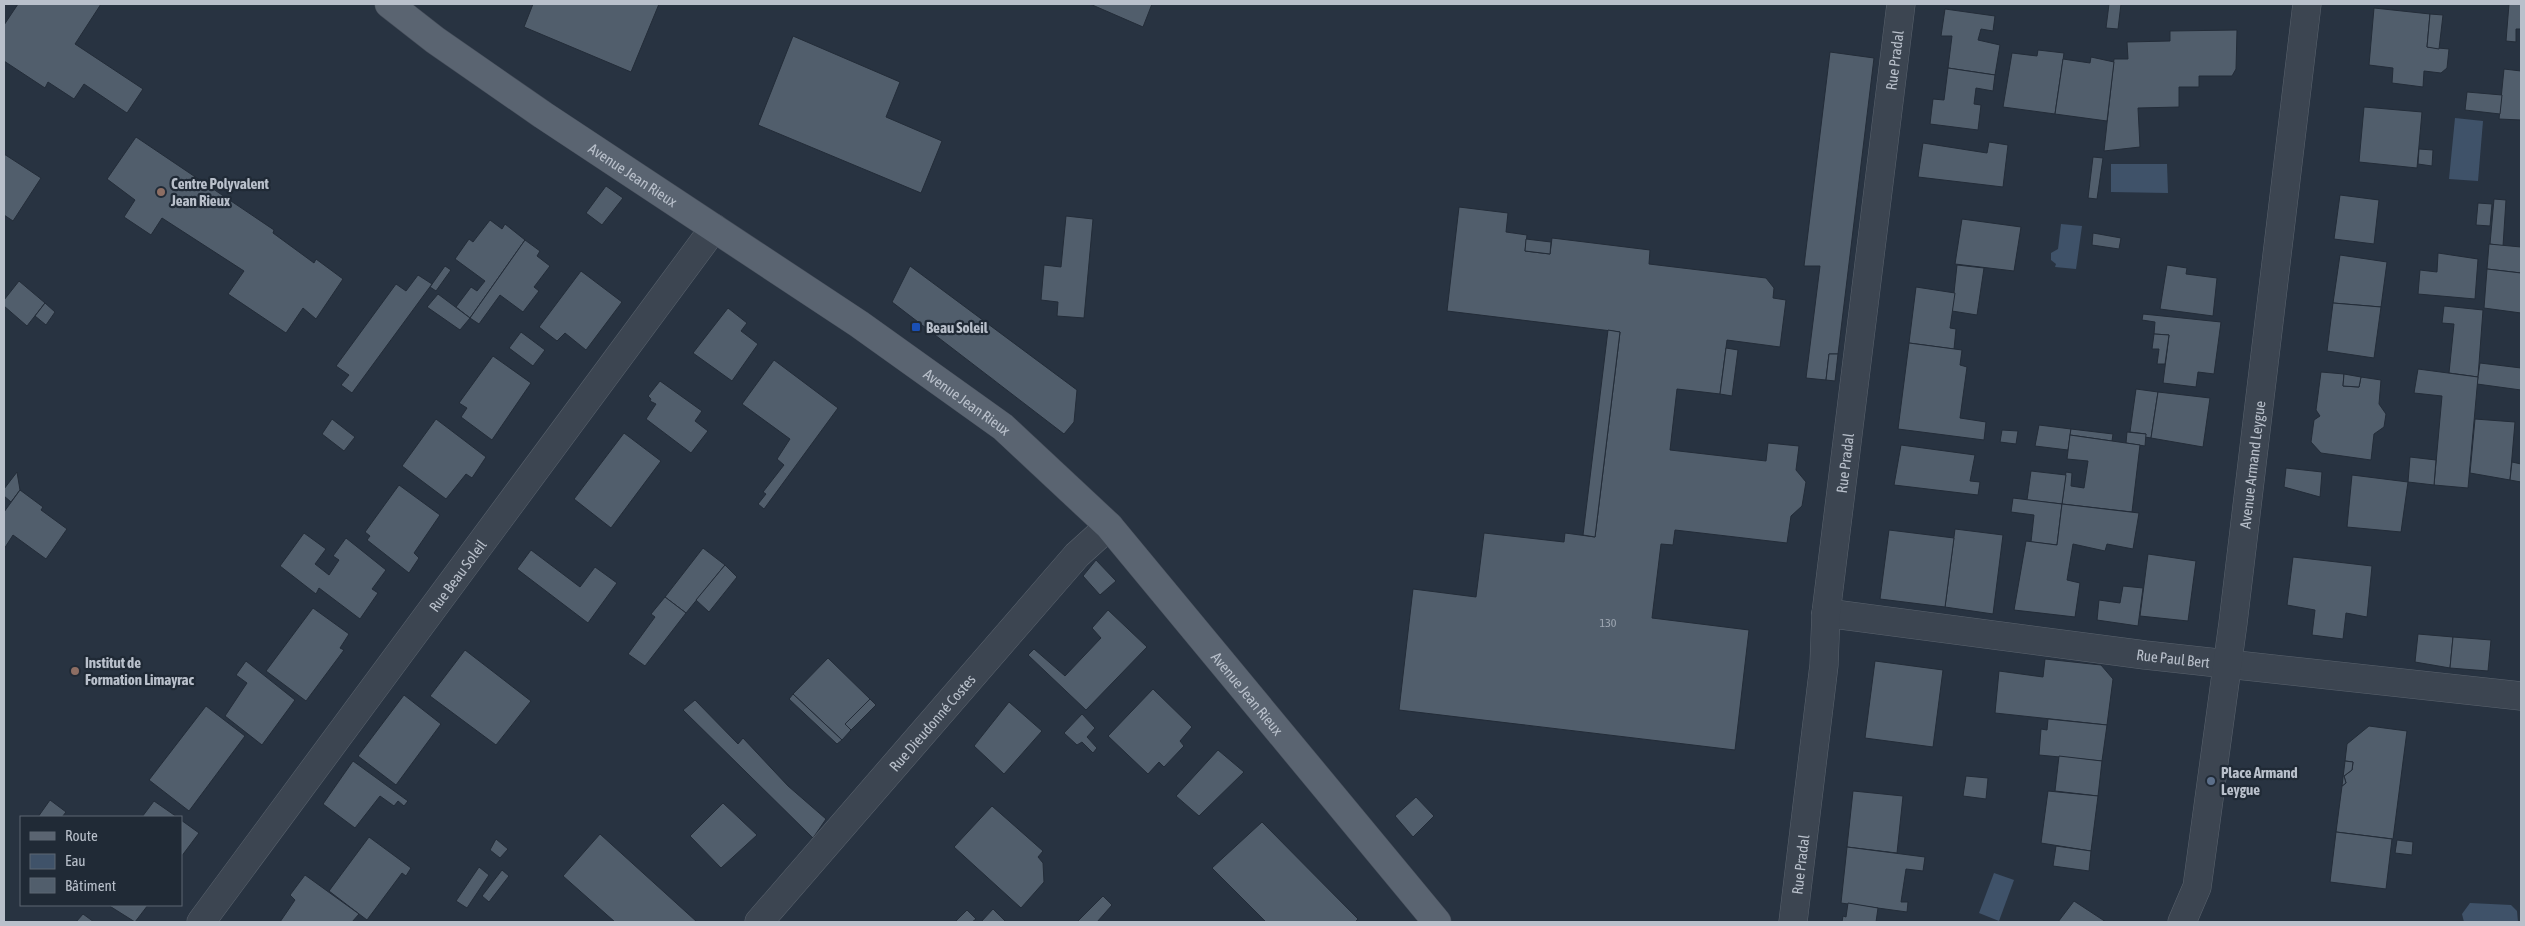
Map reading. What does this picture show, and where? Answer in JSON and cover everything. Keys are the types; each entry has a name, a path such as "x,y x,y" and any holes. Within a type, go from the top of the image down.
{"main road":[{"name":"Avenue Jean Rieux","path":"390,4 450,51 881,339 1003,427 1109,526 1438,922"}],"street":[{"name":"Rue Pradal","path":"1793,922 1824,665 1826,613 1901,4"},
{"name":"Avenue Armand Leygue","path":"2182,922 2197,887 2227,664 2307,4"},
{"name":"Rue Beau Soleil","path":"201,922 714,228"},
{"name":"Rue Dieudonné Costes","path":"759,922 1077,555 1109,526"},
{"name":"Rue Paul Bert","path":"1826,613 2227,664 2521,696"}],"water":[{"path":"2455,118 2483,121 2478,181 2449,179"},
{"path":"2111,164 2167,164 2168,193 2111,192"},
{"path":"2061,224 2082,226 2076,269 2055,267 2056,264 2051,260 2051,253 2058,249"},
{"path":"1994,873 2014,880 1999,921 1979,913"},
{"path":"2470,903 2511,905 2517,911 2518,922 2464,922 2462,914"}],"building":[{"path":"18,4 101,4 75,44 143,89 127,113 84,84 74,99 48,82 45,88 4,61 4,25"},
{"path":"533,4 659,4 631,72 524,27"},
{"path":"1090,4 1152,4 1143,27"},
{"path":"2109,4 2121,4 2118,29 2106,28"},
{"path":"2509,4 2521,4 2521,29 2516,29 2516,42 2506,41"},
{"path":"2374,8 2430,14 2427,47 2449,49 2447,68 2441,73 2424,71 2423,87 2392,83 2393,68 2369,65"},
{"path":"1945,9 1995,16 1993,31 1981,29 1978,40 2000,45 1995,75 1948,68 1952,36 1941,36"},
{"path":"2430,14 2443,15 2439,49 2427,47"},
{"path":"2237,30 2236,69 2232,76 2199,76 2199,87 2179,87 2179,107 2138,108 2140,147 2104,151 2114,59 2128,59 2127,42 2170,41 2170,31"},
{"path":"793,36 900,82 886,117 942,141 921,193 758,125"},
{"path":"2038,50 2064,53 2055,114 2003,107 2012,53 2037,56"},
{"path":"1830,52 1874,58 1838,354 1829,354 1826,380 1806,378 1820,266 1804,266"},
{"path":"2091,57 2114,62 2107,121 2055,114 2063,59 2090,63"},
{"path":"1948,68 1995,75 1993,91 1976,88 1974,104 1981,105 1978,130 1930,124 1933,99 1944,100"},
{"path":"2504,69 2521,71 2521,120 2499,119"},
{"path":"2467,92 2502,95 2500,114 2465,110"},
{"path":"2364,107 2422,112 2417,168 2359,162"},
{"path":"136,137 274,230 273,233 314,263 316,259 343,279 316,319 303,308 286,333 228,294 244,271 162,218 151,235 124,217 135,200 107,179"},
{"path":"1989,142 2008,145 2003,187 1918,177 1923,143 1987,153"},
{"path":"2419,149 2433,150 2432,166 2418,164"},
{"path":"4,154 41,178 13,221 4,215"},
{"path":"2093,157 2103,158 2097,199 2088,198"},
{"path":"606,186 623,198 602,225 586,213"},
{"path":"2340,195 2379,200 2374,244 2334,239"},
{"path":"2494,199 2506,200 2503,246 2490,244"},
{"path":"2478,203 2492,204 2490,226 2476,225"},
{"path":"1459,207 1508,213 1506,232 1527,235 1525,251 1550,254 1552,238 1650,250 1649,264 1766,278 1774,288 1773,298 1786,300 1780,347 1727,340 1720,394 1677,389 1670,450 1766,461 1768,443 1799,446 1796,470 1806,482 1802,506 1791,516 1787,543 1675,530 1673,545 1661,544 1652,618 1749,630 1735,750 1399,710 1413,589 1476,597 1484,533 1564,542 1565,533 1595,537 1620,332 1447,311"},
{"path":"1066,216 1093,219 1084,318 1057,316 1058,302 1041,300 1044,265 1061,267"},
{"path":"1962,219 2021,227 2014,271 1955,264"},
{"path":"490,220 502,229 505,224 525,240 470,318 456,307 471,287 477,291 485,281 455,259 469,239 473,242"},
{"path":"2093,233 2121,238 2119,249 2092,245"},
{"path":"1526,239 1551,242 1550,254 1525,251"},
{"path":"525,240 540,251 537,256 550,266 534,287 539,291 523,312 500,295 479,324 470,318"},
{"path":"2489,244 2521,247 2521,273 2487,269"},
{"path":"2438,253 2478,259 2475,299 2418,294 2420,270 2437,272"},
{"path":"2340,255 2387,262 2381,307 2333,303"},
{"path":"1957,265 1984,268 1977,315 1952,311"},
{"path":"2167,265 2187,268 2186,274 2217,278 2213,316 2160,309"},
{"path":"445,266 451,270 436,291 430,287"},
{"path":"910,266 1077,390 1074,422 1064,434 892,302"},
{"path":"2487,269 2521,273 2521,313 2484,308"},
{"path":"581,271 622,302 586,350 565,333 557,341 539,327"},
{"path":"418,275 432,284 352,393 341,385 349,375 336,366 396,284 406,291"},
{"path":"19,281 45,303 27,326 4,306 4,300"},
{"path":"1916,287 1955,293 1950,328 1956,329 1954,349 1909,343"},
{"path":"438,294 470,318 460,330 427,307"},
{"path":"45,303 55,312 46,325 35,316"},
{"path":"2333,303 2381,307 2374,358 2327,351"},
{"path":"2444,306 2483,310 2478,377 2449,373 2454,324 2442,323"},
{"path":"728,308 747,323 741,331 758,344 732,381 693,353"},
{"path":"2143,314 2221,322 2214,374 2198,372 2196,387 2163,383 2169,335 2154,334 2155,322 2142,320"},
{"path":"1608,330 1620,332 1595,537 1583,535"},
{"path":"521,332 545,350 533,366 509,348"},
{"path":"2154,334 2169,335 2165,364 2157,364 2159,349 2152,349"},
{"path":"1909,343 1962,350 1960,365 1967,367 1960,418 1986,422 1984,440 1898,429"},
{"path":"1726,348 1738,350 1732,396 1720,394"},
{"path":"1829,354 1838,354 1835,381 1826,380"},
{"path":"493,356 531,383 492,440 461,417 467,408 459,403"},
{"path":"774,360 838,408 764,509 758,504 766,494 763,492 784,465 777,459 790,439 742,404"},
{"path":"2480,363 2521,368 2521,390 2477,384"},
{"path":"2418,369 2478,377 2468,488 2434,485 2442,396 2414,393"},
{"path":"2321,372 2344,374 2343,386 2359,387 2361,377 2381,380 2379,404 2386,414 2384,427 2374,434 2371,460 2321,453 2311,442 2314,420 2320,416 2316,410"},
{"path":"2344,374 2361,377 2359,387 2343,386"},
{"path":"660,381 702,411 695,421 708,431 691,453 646,419 656,404 650,401 651,399 648,396"},
{"path":"2136,389 2158,392 2151,438 2145,437 2146,434 2130,432"},
{"path":"2158,392 2210,398 2203,447 2151,438"},
{"path":"332,419 355,437 344,451 322,434"},
{"path":"436,419 486,457 472,478 466,474 446,499 402,466"},
{"path":"2475,419 2515,422 2510,480 2470,473"},
{"path":"2039,425 2071,429 2068,450 2035,446"},
{"path":"2071,429 2113,434 2112,441 2070,435"},
{"path":"2002,430 2018,431 2016,444 2000,442"},
{"path":"2127,432 2146,434 2145,446 2126,443"},
{"path":"624,433 661,461 611,528 574,499"},
{"path":"2070,435 2140,445 2132,512 2062,504 2066,472 2072,473 2071,486 2084,488 2088,461 2067,459"},
{"path":"1901,445 1975,455 1970,481 1980,482 1978,495 1894,485"},
{"path":"2410,457 2436,460 2434,485 2408,482"},
{"path":"2512,462 2521,464 2521,482 2510,480"},
{"path":"2286,468 2322,472 2320,497 2284,487"},
{"path":"2031,471 2066,475 2062,504 2027,500"},
{"path":"17,472 20,490 11,502 4,496 4,489"},
{"path":"2352,475 2408,482 2401,532 2347,527"},
{"path":"399,485 440,515 414,553 419,558 409,573 367,540 370,536 365,532"},
{"path":"20,490 43,507 41,510 67,529 46,559 13,535 4,549 4,512"},
{"path":"2013,498 2062,504 2057,545 2031,542 2034,515 2011,512"},
{"path":"2062,504 2139,513 2133,549 2107,544 2105,551 2073,544 2067,580 2080,583 2075,617 2014,610 2026,541 2057,545"},
{"path":"1955,529 2003,535 1993,614 1945,607"},
{"path":"1889,530 1954,538 1945,607 1880,599"},
{"path":"304,533 326,549 315,564 329,575 339,560 333,556 346,538 386,570 372,589 378,593 360,619 319,588 316,594 280,566"},
{"path":"703,548 725,565 686,613 665,597"},
{"path":"531,550 580,587 595,567 617,583 588,623 517,569"},
{"path":"2148,554 2196,561 2188,621 2140,616"},
{"path":"2293,557 2372,566 2367,617 2346,613 2343,639 2312,635 2315,610 2287,605"},
{"path":"1096,560 1116,581 1100,595 1083,576"},
{"path":"725,565 737,577 709,612 696,600"},
{"path":"2123,586 2143,588 2138,626 2097,620 2099,600 2120,603"},
{"path":"665,597 686,613 645,666 628,654 655,617 651,614"},
{"path":"313,608 349,634 340,648 344,650 306,701 266,671"},
{"path":"1108,610 1147,647 1086,710 1028,655 1034,649 1065,676 1101,638 1092,628"},
{"path":"2418,634 2453,637 2450,668 2415,662"},
{"path":"2453,637 2491,640 2488,671 2450,668"},
{"path":"465,650 531,701 496,745 430,696"},
{"path":"828,658 870,699 845,724 851,730 842,740 793,694"},
{"path":"2045,659 2101,665 2113,679 2107,725 1995,713 1999,671 2043,677"},
{"path":"246,661 295,700 262,745 225,716 247,683 236,675"},
{"path":"1875,661 1943,670 1933,747 1865,738"},
{"path":"1153,689 1192,727 1180,741 1184,746 1164,767 1159,762 1148,774 1108,736"},
{"path":"793,694 842,740 837,744 789,699"},
{"path":"404,695 441,724 396,785 358,756"},
{"path":"870,699 876,705 851,730 845,724"},
{"path":"695,700 738,744 743,738 788,786 826,819 813,838 683,710"},
{"path":"1009,702 1042,731 1004,774 974,746"},
{"path":"206,706 245,736 189,811 149,780"},
{"path":"1082,714 1095,728 1087,737 1097,748 1093,753 1082,742 1077,745 1064,733"},
{"path":"2048,719 2107,725 2102,761 2039,755 2041,729 2047,730"},
{"path":"2369,726 2407,731 2393,839 2336,832 2342,786 2346,783 2344,776 2352,770 2353,762 2345,761 2347,744"},
{"path":"1218,750 1244,772 1199,816 1176,796"},
{"path":"2059,756 2102,761 2098,796 2055,791"},
{"path":"353,761 408,801 404,806 398,801 394,806 380,796 355,828 323,804"},
{"path":"2345,761 2353,762 2352,770 2344,776 2346,783 2342,786"},
{"path":"1966,776 1988,778 1986,799 1963,796"},
{"path":"1853,791 1903,796 1897,853 1847,847"},
{"path":"2048,791 2098,796 2091,851 2041,843"},
{"path":"1416,797 1434,816 1413,837 1395,816"},
{"path":"50,800 66,812 63,816 39,816"},
{"path":"154,801 176,816 143,816"},
{"path":"723,803 757,835 721,868 690,836"},
{"path":"992,806 1043,851 1038,857 1043,863 1044,882 1021,908 954,847"},
{"path":"182,821 199,833 182,856"},
{"path":"1262,822 1358,919 1355,922 1266,922 1212,868"},
{"path":"2336,832 2392,839 2386,889 2330,882"},
{"path":"600,834 697,922 615,922 563,876"},
{"path":"369,837 411,868 406,876 402,873 367,920 329,891"},
{"path":"496,839 508,849 500,858 490,850"},
{"path":"2397,840 2413,842 2412,855 2395,853"},
{"path":"2056,846 2091,851 2089,871 2053,866"},
{"path":"1847,847 1925,857 1923,871 1906,869 1901,902 1908,902 1907,912 1841,903"},
{"path":"479,867 489,875 467,908 456,901"},
{"path":"502,870 509,876 489,902 482,896"},
{"path":"305,875 359,914 352,922 280,922 295,900 290,895"},
{"path":"1103,896 1112,905 1097,922 1077,922"},
{"path":"2074,901 2106,922 2058,922"},
{"path":"1848,903 1878,908 1876,922 1842,922 1843,916 1846,917"},
{"path":"110,906 147,906 135,922"},
{"path":"993,909 1006,922 981,922"},
{"path":"967,910 976,919 972,922 955,922"},
{"path":"83,914 94,922 76,922"}],"place":[{"name":"Centre Polyvalent Jean Rieux","path":"161,192"},
{"name":"Beau Soleil","path":"916,327"},
{"name":"Institut de Formation Limayrac","path":"75,671"},
{"name":"Place Armand Leygue","path":"2211,781"}]}
